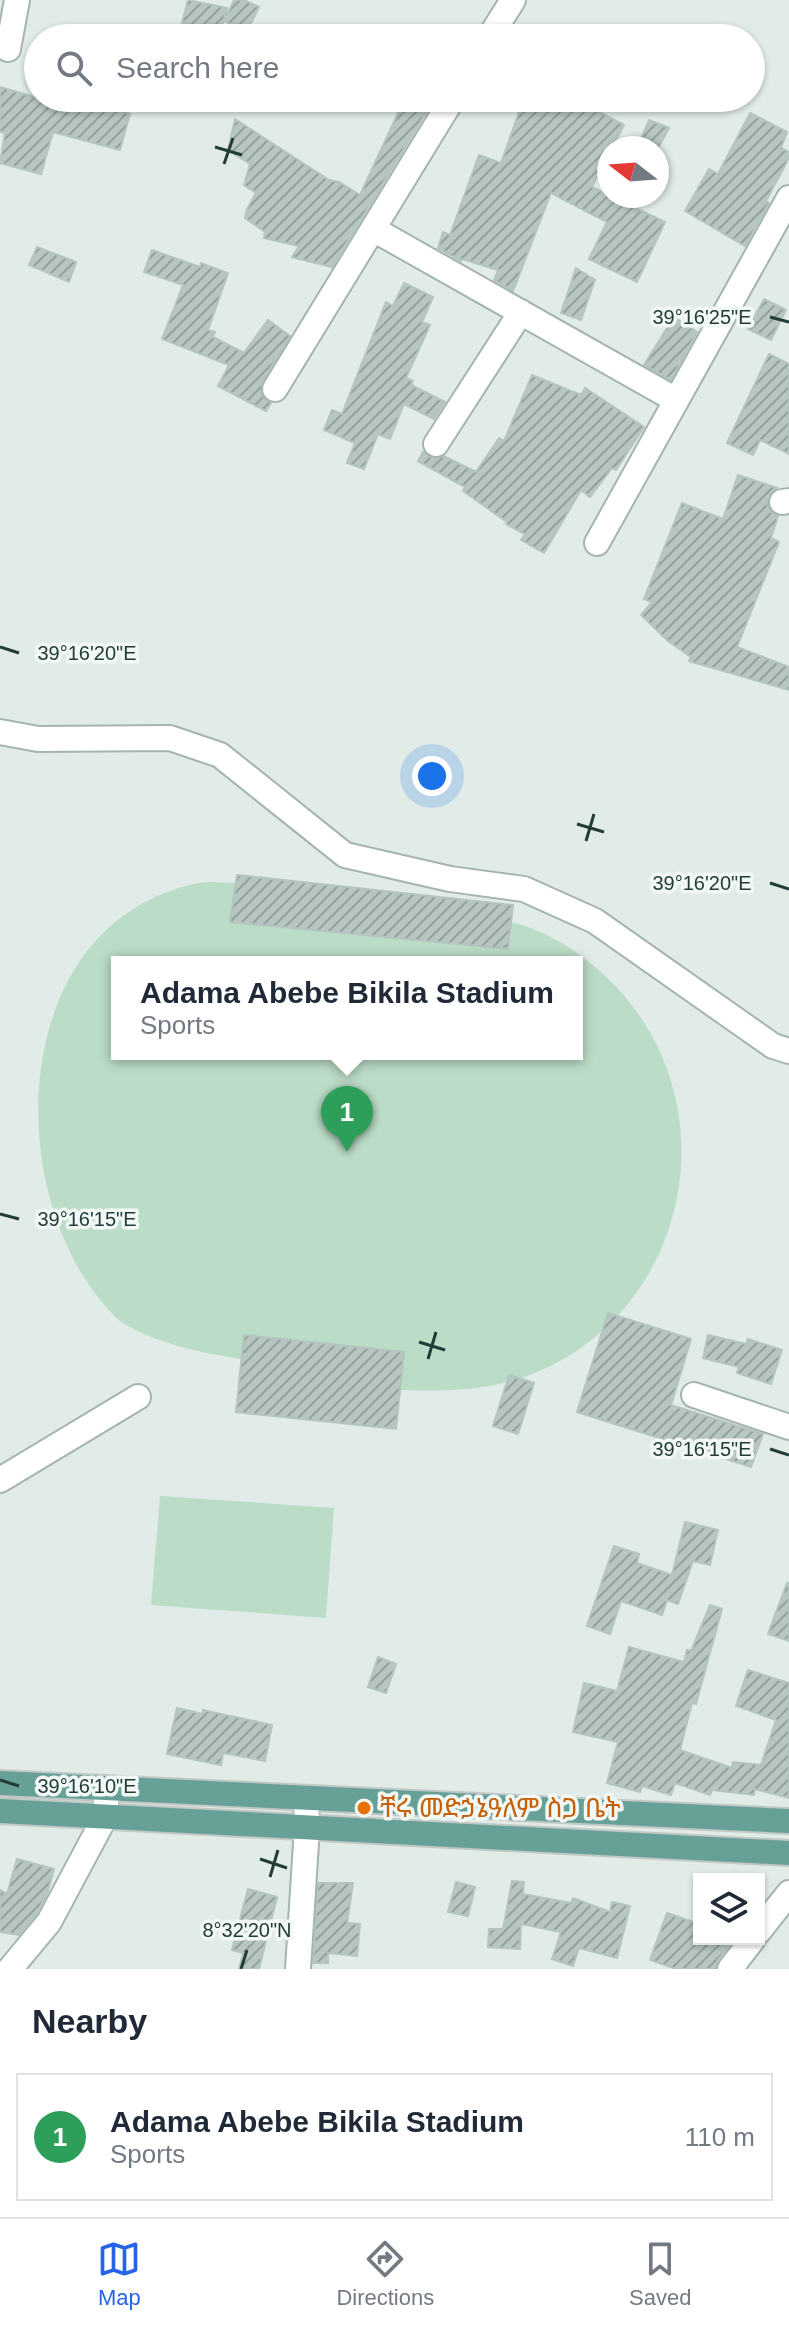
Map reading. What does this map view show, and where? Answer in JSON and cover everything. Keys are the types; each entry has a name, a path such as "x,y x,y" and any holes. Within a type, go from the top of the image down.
{"main road":[{"path":"0,1783 789,1821"},
{"path":"0,1811 789,1853"}],"street":[{"path":"8,49 17,0"},
{"path":"498,24 513,0"},
{"path":"275,389 444,112"},
{"path":"597,543 789,198"},
{"path":"373,229 676,400"},
{"path":"436,444 521,312"},
{"path":"0,732 38,739 170,738 220,755 345,855 450,879 524,889 595,921 773,1046 789,1051"},
{"path":"694,1395 789,1427"},
{"path":"0,1480 138,1397"},
{"path":"10,1969 49,1922 105,1817 107,1788"},
{"path":"298,1969 306,1798"},
{"path":"765,1923 789,1893"},
{"path":"730,1969 748,1945"}],"green space":[{"path":"237,875 513,905 511,922 545,934 581,956 111,956 111,1060 583,1060 583,957 606,976 630,1003 659,1050 676,1101 681,1154 675,1207 658,1256 630,1302 592,1340 544,1369 509,1381 456,1390 401,1390 396,1429 236,1412 241,1359 180,1346 121,1322 81,1273 54,1213 40,1145 40,1076 55,1010 86,953 134,909 199,883 235,883"},
{"path":"160,1496 334,1508 326,1618 151,1605"}],"building":[{"path":"188,0 227,8 223,24 182,24"},
{"path":"234,0 244,0 259,7 251,24 224,21"},
{"path":"0,87 24,94 24,112 130,114 120,150 53,132 41,174 0,163 5,133 0,132"},
{"path":"399,112 426,112 332,267 292,257 299,246 264,238 265,232 245,218 256,193 244,185 250,164 228,150 235,119 329,180 339,182 360,195"},
{"path":"519,112 599,112 624,125 618,136 597,136 597,177 592,187 597,189 597,208 636,208 665,222 637,282 589,259 607,222 551,193 513,291 494,280 498,270 461,261 438,248 443,232 450,235 479,155 501,163"},
{"path":"750,113 787,132 781,148 789,152 789,158 745,246 685,211 709,169 718,174"},
{"path":"649,120 669,128 665,136 642,136"},
{"path":"37,247 76,262 69,282 29,265"},
{"path":"152,250 228,273 208,330 215,332 213,337 244,353 268,320 290,336 262,382 262,395 271,403 266,411 218,386 229,365 162,339 183,285 144,272"},
{"path":"576,268 595,280 581,320 561,313"},
{"path":"404,283 433,297 422,322 430,325 406,378 413,381 411,385 445,402 434,419 404,404 390,439 378,434 364,469 347,463 355,443 324,430 332,410 342,414 386,302 393,306"},
{"path":"764,299 786,310 771,340 748,329"},
{"path":"674,317 697,332 671,380 644,365"},
{"path":"769,354 789,364 789,454 760,440 753,455 727,443"},
{"path":"532,375 581,395 585,388 644,427 616,470 612,468 590,497 581,490 544,553 521,540 525,534 506,524 463,491 465,487 418,461 423,452 434,459 444,456 476,472 499,438 504,441"},
{"path":"738,475 777,488 768,496 767,503 771,512 778,516 771,538 779,542 737,647 789,667 789,690 689,661 691,657 668,641 641,615 652,602 644,599 682,503 723,519"},
{"path":"237,875 513,905 508,949 230,922"},
{"path":"608,1313 691,1339 671,1405 763,1434 751,1467 577,1412"},
{"path":"244,1335 404,1352 396,1429 236,1412"},
{"path":"708,1335 746,1344 748,1339 782,1350 771,1384 737,1373 739,1367 703,1358"},
{"path":"509,1375 534,1383 518,1434 493,1426"},
{"path":"685,1522 718,1530 710,1565 693,1561 678,1604 667,1600 662,1615 621,1601 610,1634 587,1626 614,1546 639,1554 637,1563 672,1575"},
{"path":"789,1583 789,1641 768,1634"},
{"path":"710,1605 722,1609 680,1750 732,1768 733,1762 761,1765 776,1720 736,1706 748,1670 789,1683 789,1798 755,1789 754,1795 712,1790 710,1795 675,1783 671,1795 642,1786 640,1792 607,1783 618,1742 573,1732 584,1683 617,1691 629,1647 684,1662"},
{"path":"378,1657 396,1664 386,1693 368,1687"},
{"path":"177,1708 203,1714 203,1710 272,1725 265,1761 223,1753 221,1765 167,1754"},
{"path":"17,1859 54,1869 47,1894 19,1935 0,1932 0,1890 7,1894"},
{"path":"512,1881 524,1882 523,1894 571,1903 573,1898 610,1912 612,1902 630,1906 617,1958 579,1948 573,1966 552,1959 561,1932 521,1924 520,1949 488,1947 489,1929 503,1929"},
{"path":"456,1882 475,1887 468,1916 448,1912"},
{"path":"318,1883 353,1883 347,1923 360,1924 357,1956 328,1953 328,1963 313,1963"},
{"path":"248,1889 277,1897 259,1969 239,1969 243,1953 232,1950"},
{"path":"667,1913 693,1922 693,1945 729,1945 715,1969 676,1969 650,1960"}],"place":[{"name":"Adama Abebe Bikila Stadium","path":"347,1152"},
{"name":"ቸሩ መድኃኔዓለም ስጋ ቤት","path":"364,1808"}]}
